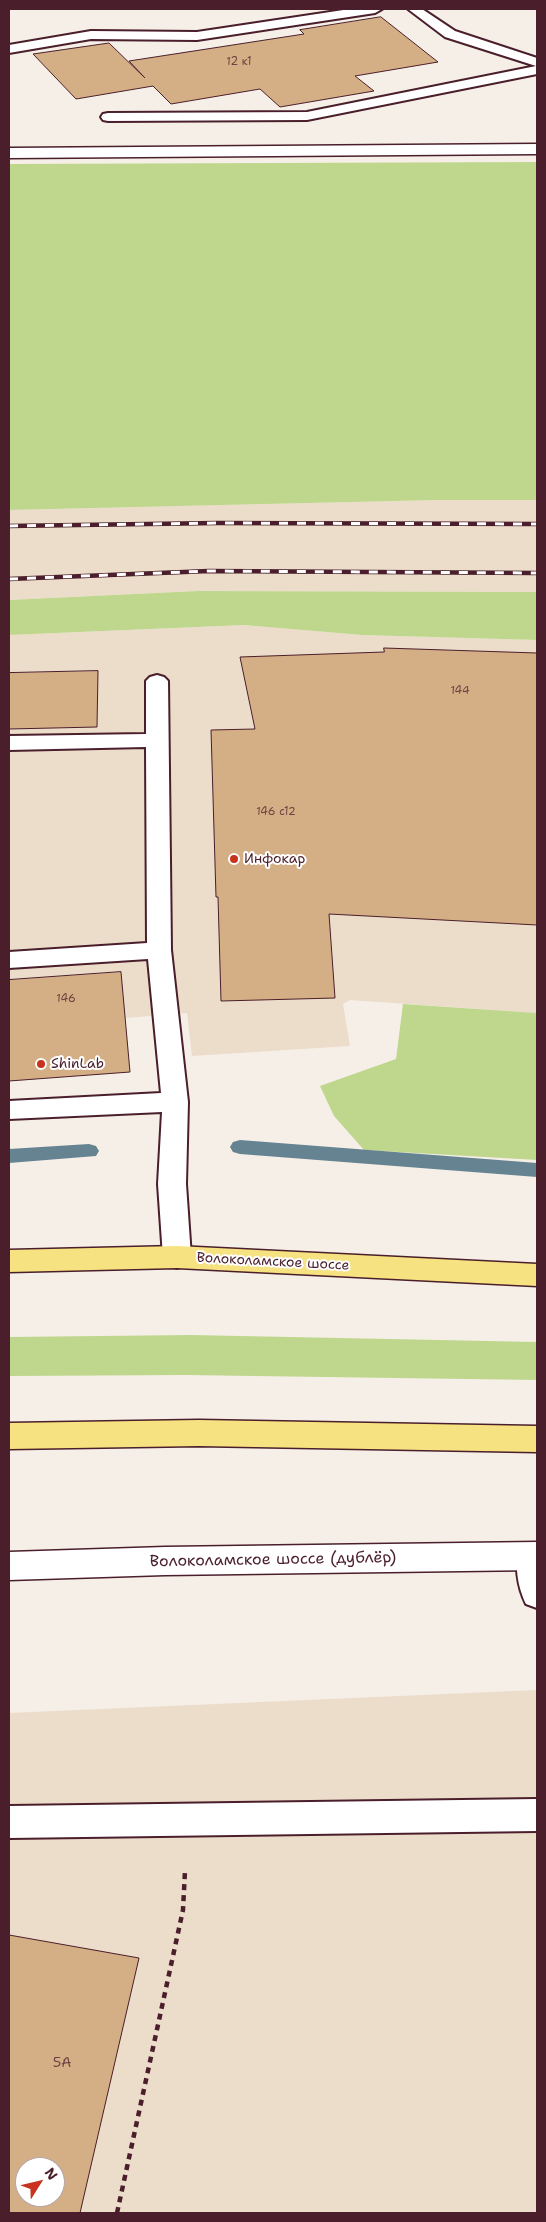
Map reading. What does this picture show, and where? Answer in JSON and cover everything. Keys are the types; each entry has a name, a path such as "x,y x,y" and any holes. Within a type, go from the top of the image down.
{"main road":[{"name":"Волоколамское шоссе","path":"9,1261 177,1258 537,1275"},
{"path":"9,1436 199,1433 537,1439"}],"street":[{"path":"9,153 537,149"},
{"name":"Волоколамское шоссе (дублёр)","path":"9,1566 165,1561 535,1556"}],"lane":[{"path":"9,50 91,35 197,36 375,9"},
{"path":"414,9 450,34 537,62"},
{"path":"232,32 233,16"},
{"path":"108,117 307,116 537,70"},
{"path":"157,681 159,950 175,1102 172,1184 177,1258"},
{"path":"9,743 157,740"},
{"path":"9,960 159,950"},
{"path":"9,1110 175,1102"},
{"path":"535,1556 537,1594"},
{"path":"9,1822 537,1815"}],"path":[{"path":"117,2213 183,1910 187,1820"}],"shaded area":[{"path":"437,500 537,500 537,592 198,591 9,600 9,510"},
{"path":"244,625 362,635 537,640 537,1013 350,1000 343,1004 350,1046 192,1056 187,1013 125,1018 130,1072 9,1081 9,635"},
{"path":"537,1690 537,2213 9,2213 9,1713"}],"green space":[{"path":"537,162 537,500 437,500 9,510 9,164"},
{"path":"198,591 537,592 537,640 362,635 244,625 9,635 9,600"},
{"path":"403,1004 537,1013 537,1160 364,1150 334,1116 320,1086 396,1059"},
{"path":"191,1335 537,1342 537,1380 185,1375 9,1376 9,1337"}],"building":[{"path":"381,17 438,62 355,76 374,91 280,107 260,89 171,104 153,86 76,99 33,54 109,43 145,78 129,61 304,34 300,30"},
{"path":"384,648 537,653 537,925 329,914 335,998 221,1001 211,730 255,729 240,657 384,652"},
{"path":"98,671 97,727 9,729 9,673"},
{"path":"121,972 130,1072 9,1081 9,980"},
{"path":"9,1935 139,1958 80,2213 9,2213"}],"waterway":[{"path":"240,1147 537,1170"},
{"path":"9,1156 89,1151"}],"railway":[{"path":"9,526 217,523 537,524"},
{"path":"9,579 209,571 537,573"}],"place":[{"name":"Инфокар","path":"234,859"},
{"name":"ShinLab","path":"41,1064"}]}
